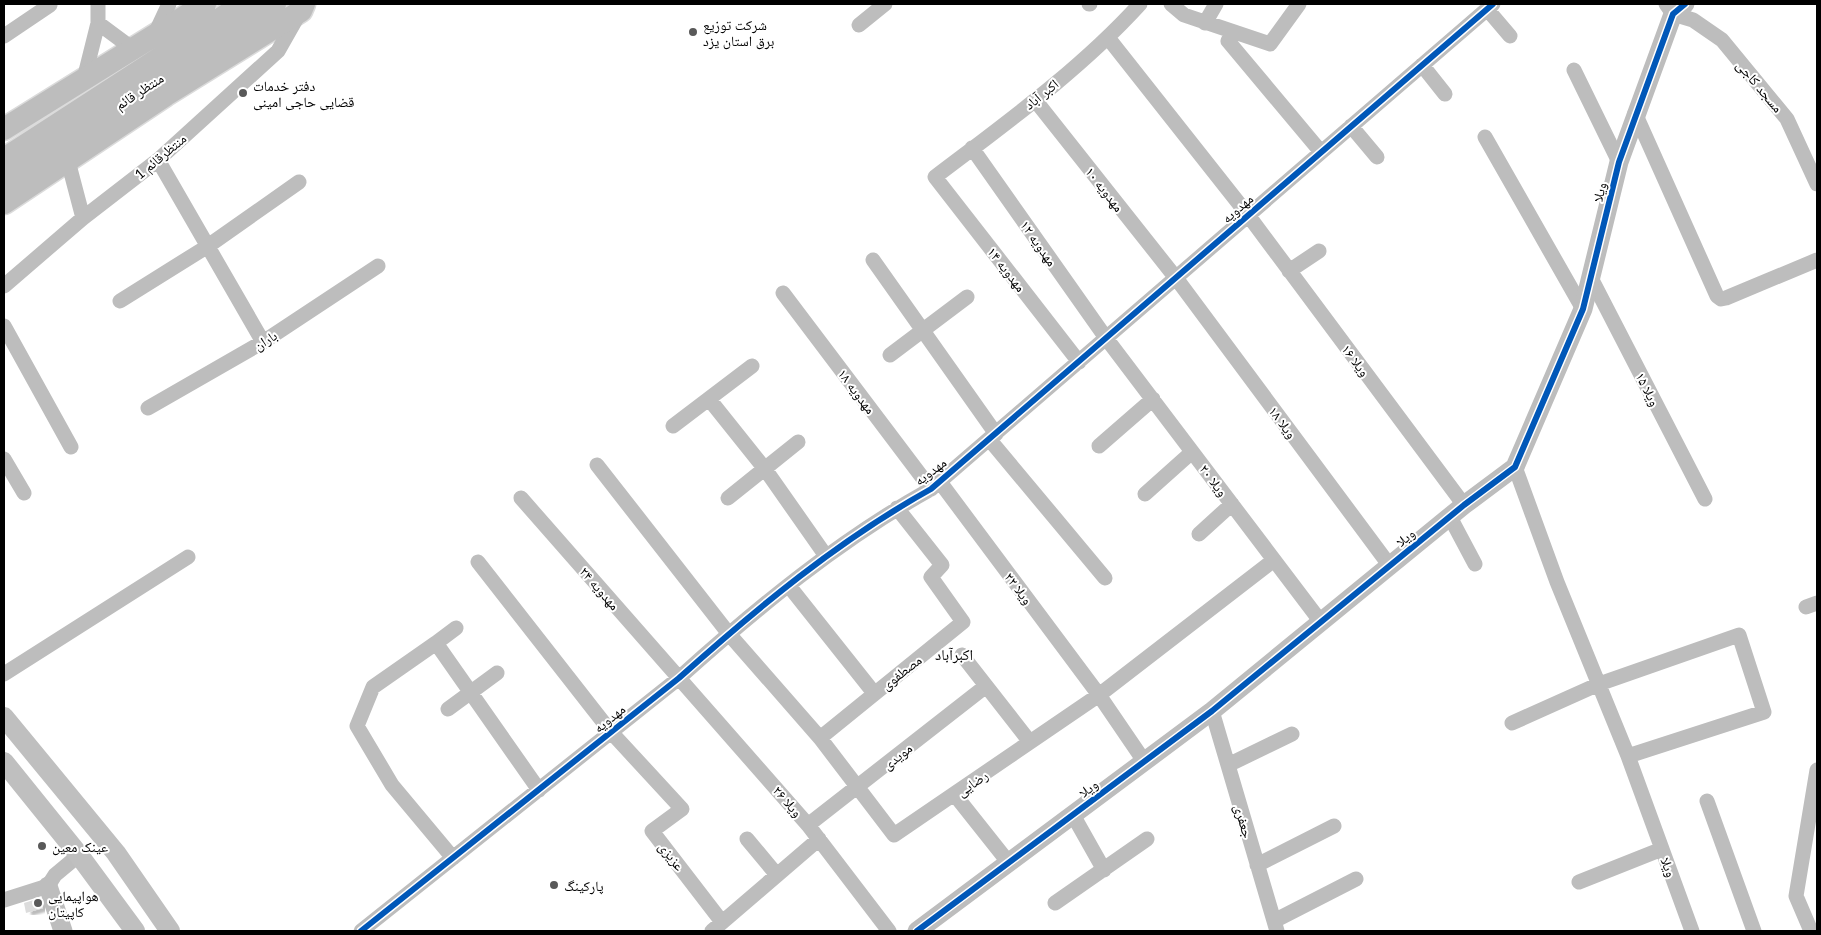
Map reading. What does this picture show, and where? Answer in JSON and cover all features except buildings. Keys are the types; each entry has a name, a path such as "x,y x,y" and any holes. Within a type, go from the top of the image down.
{"main road":[{"path":"4,129 206,4"},
{"name":"منتظر قائم","path":"4,159 243,4"},
{"name":"منتظر قائم","path":"4,178 275,4"},
{"path":"4,203 302,7"},
{"path":"4,717 116,853 170,931"},
{"path":"4,762 79,854 135,931"}],"street":[{"path":"84,79 98,23 98,4"},
{"path":"154,36 169,4"},
{"path":"859,25 885,4"},
{"name":"اکبر آباد","path":"934,177 1035,100 1109,38 1140,4"},
{"path":"1171,4 1184,15 1270,44 1299,4"},
{"path":"1205,23 1216,4"},
{"path":"4,36 50,5"},
{"path":"1490,6 1510,36"},
{"name":"مهدویه","path":"361,931 679,678 729,634 826,556 897,508 935,486 1490,6"},
{"name":"منتظرقائم 1","path":"4,286 83,218 158,160 278,51 302,7"},
{"name":"ویلا","path":"917,931 1212,711 1457,511 1515,467 1583,309 1592,280 1619,162 1635,113 1675,7"},
{"name":"مسجد کاجی","path":"1675,7 1722,40 1787,119 1817,184"},
{"path":"98,23 133,49"},
{"path":"1232,32 1228,41 1321,152"},
{"name":"ویلا ۱۶","path":"1109,38 1290,271 1457,511 1475,564"},
{"path":"1422,65 1445,94"},
{"path":"1574,70 1619,162"},
{"name":"مهدویه ۱۰","path":"1035,100 1176,278"},
{"path":"1635,113 1717,296 1721,299 1726,298 1817,260"},
{"path":"1351,126 1377,157"},
{"path":"1485,137 1583,309"},
{"name":"مهدویه ۱۲","path":"972,148 1106,338"},
{"path":"158,160 264,342"},
{"path":"68,161 83,218"},
{"name":"مهدویه ۱۴","path":"934,177 1078,362"},
{"path":"120,301 208,246 299,182"},
{"path":"1290,271 1319,251"},
{"path":"873,260 923,331 992,436 1105,578"},
{"name":"باران","path":"148,408 264,342 378,266"},
{"name":"ویلا ۱۸","path":"1176,278 1390,566"},
{"name":"ویلا ۱۵","path":"1592,280 1705,499"},
{"name":"مهدویه ۱۸","path":"783,293 935,486"},
{"path":"890,355 967,297"},
{"path":"4,326 70,447"},
{"name":"ویلا ۲۰","path":"1106,338 1321,622"},
{"path":"674,426 752,366"},
{"path":"709,399 764,469 826,556"},
{"path":"1099,446 1153,399"},
{"path":"728,498 798,442"},
{"path":"1146,494 1192,452"},
{"path":"4,459 24,493"},
{"path":"597,465 729,634 820,738 859,786"},
{"name":"ویلا","path":"1515,467 1557,582 1628,756 1692,931"},
{"name":"ویلا ۲۲","path":"935,486 1099,695 1144,761"},
{"name":"مهدویه ۲۴","path":"521,498 679,678"},
{"path":"1199,534 1232,504"},
{"name":"مصطفوی","path":"820,738 963,622 930,577 942,565 897,508"},
{"path":"4,674 188,557"},
{"name":"رضایی","path":"859,786 894,835 1099,695 1274,560"},
{"path":"478,562 611,732"},
{"path":"789,586 874,693"},
{"path":"453,858 392,785 357,726 373,687 456,628"},
{"path":"1512,723 1599,684 1739,635 1764,712 1628,756"},
{"path":"436,643 538,790"},
{"path":"962,655 1030,742"},
{"path":"448,709 498,673"},
{"name":"ویلا ۲۶","path":"679,678 808,825 889,931"},
{"name":"مویدی","path":"808,825 986,686"},
{"name":"جعفری","path":"1212,711 1275,926"},
{"name":"عزیزی","path":"611,732 682,809 652,832 717,927"},
{"path":"1228,765 1292,734"},
{"path":"1811,931 1796,896 1817,770"},
{"path":"955,795 1009,863"},
{"path":"1707,801 1754,931"},
{"path":"1073,815 1104,870"},
{"path":"1257,866 1334,826"},
{"path":"746,839 777,875"},
{"path":"717,927 818,839"},
{"path":"1055,903 1147,839"},
{"path":"1579,882 1662,849"},
{"path":"4,900 48,886 55,875 79,854"},
{"path":"1275,926 1356,879"},
{"path":"48,886 63,931"}],"cycle path":[{"path":"361,931 679,678 738,626 800,576 864,530 931,489 1493,4"},
{"path":"917,931 1212,711 1464,505 1515,467 1583,309 1619,162 1673,14 1685,4"}],"place":[{"name":"شرکت توزیع برق استان یزد","path":"693,32"},
{"name":"دفتر خدمات قضایی حاجی امینی","path":"243,93"},
{"name":"عینک معین","path":"42,846"},
{"name":"پارکینگ","path":"554,885"},
{"name":"هواپیمایی کاپیتان","path":"38,903"}],"district":[{"name":"اکبرآباد","path":"954,654"}]}
